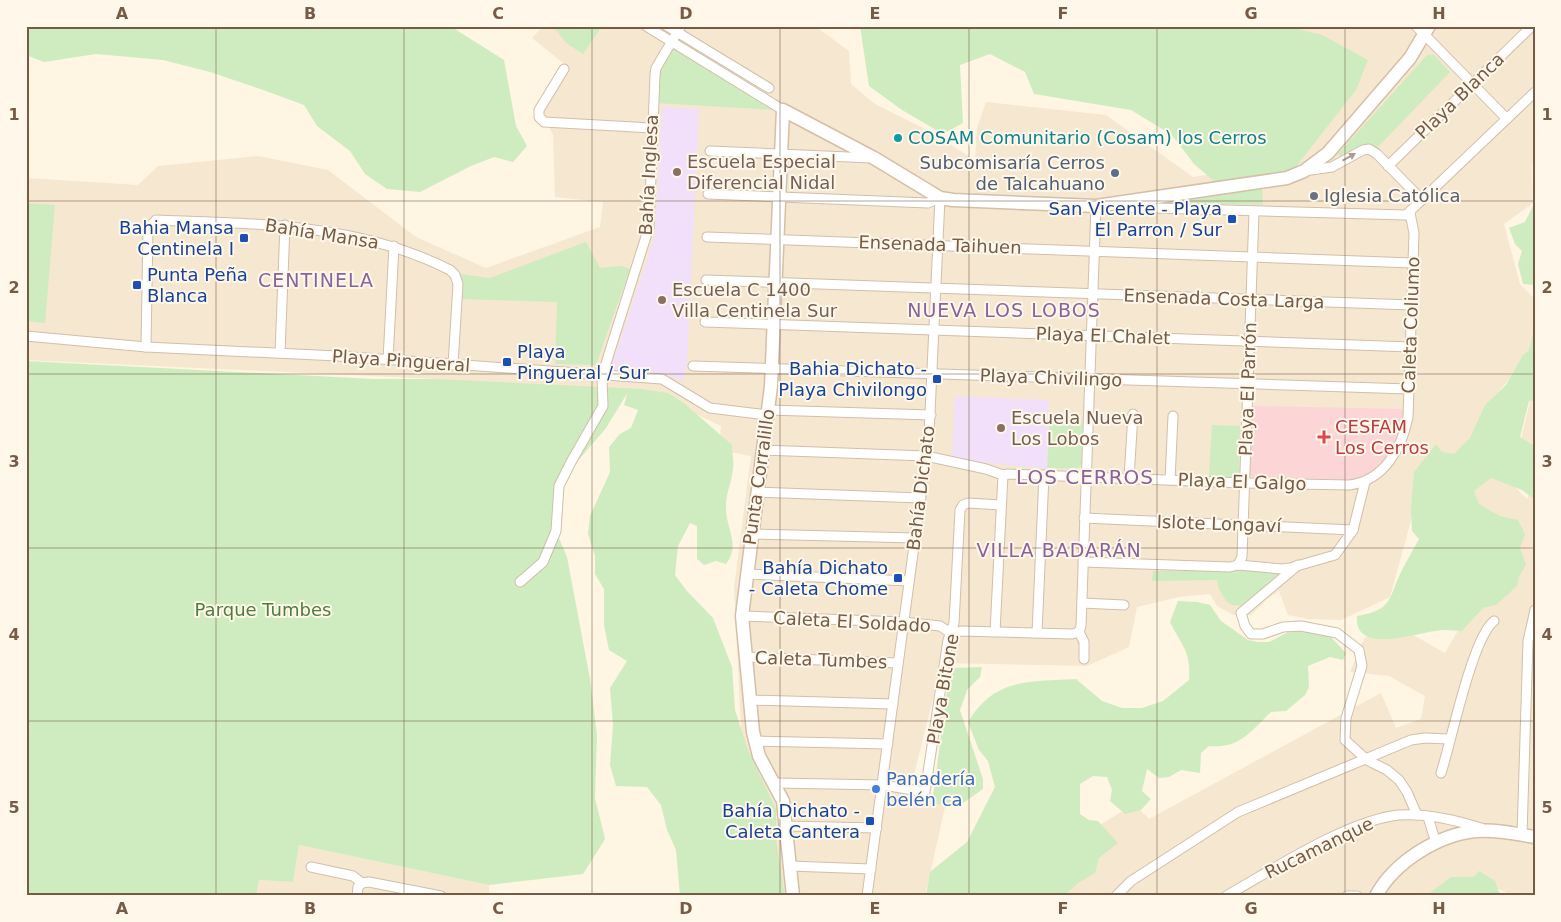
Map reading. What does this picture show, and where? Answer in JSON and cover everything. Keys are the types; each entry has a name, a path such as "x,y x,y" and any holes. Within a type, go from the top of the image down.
{"street":[{"path":"646,26 783,110 874,158 940,198 961,201 1396,217 1410,213 1535,92"},
{"path":"667,26 679,30 769,88"},
{"name":"Playa Blanca","path":"1388,166 1532,26"},
{"path":"1096,206 1287,178 1304,171 1320,160 1410,58 1423,29 1507,119"},
{"name":"Bahía Inglesa","path":"602,376 648,238 656,68 679,30"},
{"path":"564,69 539,110 539,116 544,122 652,128"},
{"name":"Punta Corralillo","path":"783,110 772,368 742,616 754,741 763,764 775,783 782,801 793,896"},
{"path":"1304,171 1332,167 1366,149 1375,152 1422,200"},
{"path":"710,151 874,158"},
{"path":"708,194 928,203 940,198"},
{"name":"Bahía Dichato","path":"867,896 931,415 940,198"},
{"path":"1084,659 1084,642 1079,632 1082,603 1096,206"},
{"name":"Playa El Parrón","path":"1238,564 1242,557 1254,212"},
{"name":"Caleta Coliumo","path":"1365,482 1385,467 1400,441 1408,417 1414,228 1410,213"},
{"name":"Bahía Mansa","path":"146,347 148,228 152,222 156,220 285,225 394,246 431,261 454,274 458,284 453,365"},
{"path":"280,353 285,225"},
{"name":"Ensenada Taihuen","path":"707,237 1413,263"},
{"path":"388,360 394,246"},
{"name":"Ensenada Costa Larga","path":"706,280 1412,305"},
{"name":"Playa El Chalet","path":"705,322 1411,347"},
{"name":"Playa Pingueral","path":"26,336 146,347 280,353 662,379 710,408 768,412 931,415"},
{"name":"Playa Chivilingo","path":"693,366 1410,389"},
{"path":"520,582 543,562 556,531 559,486 570,462 603,406 602,376"},
{"path":"1130,478 1133,414"},
{"path":"1170,480 1173,416"},
{"name":"Playa El Galgo","path":"762,450 926,456 986,469 1003,475 1244,483 1349,485 1365,482"},
{"path":"995,632 1003,475"},
{"path":"1038,633 1044,475"},
{"path":"1083,562 1230,567 1238,564 1282,569 1298,566 1335,555 1353,530 1365,482"},
{"path":"757,492 921,498"},
{"name":"Playa Bitone","path":"883,785 926,792 948,640 952,634 954,623 961,508 968,504 1001,505"},
{"name":"Islote Longaví","path":"1084,518 1353,530"},
{"path":"751,534 915,538"},
{"path":"1298,566 1241,613 1245,626 1252,634 1263,634 1283,627 1301,626 1337,633 1359,650 1362,666 1346,718 1345,740 1367,760 1386,770 1399,780 1407,792 1417,815"},
{"path":"746,574 909,581"},
{"path":"1082,603 1124,605"},
{"path":"1529,836 1531,678 1528,641 1535,610"},
{"name":"Caleta El Soldado","path":"742,616 903,622 940,626 952,634 961,631 1075,634 1079,632"},
{"path":"1441,773 1449,739 1484,632 1494,621"},
{"name":"Caleta Tumbes","path":"745,657 898,663"},
{"path":"749,700 893,704"},
{"path":"1116,896 1131,881 1225,819 1292,788 1367,760 1418,738 1449,739"},
{"path":"754,741 888,744"},
{"path":"775,783 883,785"},
{"name":"Rucamanque","path":"1226,896 1326,840 1389,816 1417,815 1486,830 1529,836"},
{"path":"1428,817 1436,843"},
{"path":"786,826 877,828"},
{"path":"1376,896 1397,870 1436,843 1462,834 1486,830"},
{"path":"790,866 871,869"},
{"path":"311,867 353,876 362,883"},
{"path":"357,896 358,888 362,883 369,882 403,892 441,896"},
{"path":"1347,896 1357,896"}],"shaded area":[{"path":"543,26 815,26 849,51 851,84 875,104 929,131 975,160 977,128 986,102 1106,115 1193,177 1299,161 1247,26 1535,26 1533,203 1504,224 1520,284 1535,299 1535,350 1499,391 1479,421 1463,460 1422,480 1390,597 1341,620 1308,619 1288,615 1279,591 1266,600 1251,615 1233,615 1217,606 1210,594 1179,597 1137,607 1129,647 1087,666 942,663 909,794 948,794 925,896 780,896 742,747 734,588 751,456 719,450 721,426 666,400 437,379 26,360 26,178 138,185 158,166 258,156 328,170 416,237 486,268 600,227 603,202 555,197 553,135 540,109 568,67 532,38"},
{"name":"Escuela C 1400 Villa Centinela Sur","path":"662,107 699,109 687,365 683,382 666,374 616,371 612,365 655,235"},
{"path":"1535,380 1535,448 1521,440"},
{"name":"Escuela Nueva Los Lobos","path":"955,396 1049,400 1047,469 972,461 952,456"},
{"name":"CESFAM Los Cerros","path":"1253,406 1403,409 1403,413 1392,449 1370,475 1357,480 1250,477"},
{"path":"1503,475 1527,499 1535,480 1535,896 1513,896 1474,877 1445,896 1053,896 1077,839 1134,804 1149,819 1381,693 1396,728 1421,719 1425,696 1389,676 1350,672 1365,637 1408,632 1445,653 1474,603 1456,506 1474,478"},
{"path":"299,845 489,885 489,896 256,896 259,880 293,882"}],"green space":[{"path":"26,26 450,26 504,60 516,126 527,146 513,162 494,157 471,166 420,192 387,189 365,174 350,151 317,126 304,105 210,72 163,60 96,54 44,62 26,55"},
{"path":"553,26 602,26 583,54 566,43"},
{"path":"860,26 1286,26 1322,35 1368,60 1356,90 1287,178 1215,182 1194,164 1172,135 1131,110 1034,94 1025,72 990,54 960,65 963,123 943,134 902,110 869,86"},
{"path":"672,46 775,110 655,103 658,68"},
{"path":"1427,55 1434,55 1450,72 1376,149 1363,146 1342,157 1338,154"},
{"path":"1262,188 1263,205 1158,202"},
{"path":"1535,202 1535,293 1533,285 1523,284 1518,264 1522,251 1515,244 1509,228 1525,222"},
{"path":"26,203 55,205 45,323 26,321"},
{"path":"586,242 600,268 621,266 630,269 596,365 555,364 557,302 459,299 460,274 490,278"},
{"path":"1535,324 1535,400 1529,401 1520,437 1535,446 1535,500 1522,490 1491,478 1474,491 1479,504 1500,516 1518,520 1525,534 1520,548 1526,564 1519,577 1517,586 1496,605 1483,608 1462,631 1438,630 1387,639 1375,639 1365,635 1359,628 1357,616 1377,610 1388,602 1402,570 1419,539 1412,531 1411,508 1414,472 1436,444 1442,452 1454,454 1470,438 1485,405 1506,385 1523,355 1529,350"},
{"name":"Parque Tumbes","path":"26,361 373,379 437,379 642,389 668,393 685,404 732,445 733,469 726,503 733,543 730,557 726,564 716,561 704,565 697,559 697,526 690,523 678,546 675,575 686,590 713,618 732,667 735,710 748,750 776,809 776,839 785,896 680,896 676,850 667,830 661,805 647,787 616,786 610,765 613,725 610,688 627,661 609,650 604,625 604,589 595,574 595,556 588,534 590,516 610,472 609,447 620,434 631,428 638,410 624,405 628,392 606,428 557,485 556,531 567,557 590,679 597,735 595,798 605,839 583,874 489,885 299,845 293,882 259,880 256,896 26,896"},
{"path":"1050,420 1082,420 1081,466 1077,469 1047,468"},
{"path":"1212,425 1240,426 1239,473 1234,477 1209,476"},
{"path":"1153,571 1279,571 1281,576 1261,590 1259,596 1244,606 1232,605 1226,601 1219,589 1217,580 1152,581"},
{"path":"1178,601 1210,605 1221,621 1248,640 1269,642 1304,624 1329,635 1346,653 1343,660 1330,657 1308,666 1309,687 1305,695 1286,711 1271,712 1251,732 1237,742 1229,745 1209,746 1201,753 1200,773 1181,770 1169,777 1159,778 1147,769 1142,791 1151,799 1141,810 1125,814 1110,801 1112,790 1107,777 1093,776 1080,784 1080,814 1089,820 1098,821 1118,843 1099,858 1095,873 1078,883 1064,896 926,896 930,872 967,842 995,787 988,761 979,750 968,722 978,707 1002,689 1014,685 1028,682 1076,679 1102,701 1122,708 1142,708 1163,701 1189,680 1187,655 1170,622"},
{"path":"982,667 980,677 967,690 960,710 983,779 983,789 960,805 932,804 950,668"},
{"path":"1479,871 1495,881 1499,892 1503,896 1426,896 1451,877 1474,877"}],"place":[{"name":"COSAM Comunitario (Cosam) los Cerros","path":"898,138"},
{"name":"Escuela Especial Diferencial Nidal","path":"677,172"},
{"name":"Subcomisaría Cerros de Talcahuano","path":"1115,173"},
{"name":"Iglesia Católica","path":"1314,196"},
{"name":"San Vicente - Playa El Parron / Sur","path":"1232,219"},
{"name":"Bahia Mansa Centinela I","path":"244,238"},
{"name":"Punta Peña Blanca","path":"137,285"},
{"name":"Escuela C 1400 Villa Centinela Sur","path":"662,300"},
{"name":"Playa Pingueral / Sur","path":"507,362"},
{"name":"Bahia Dichato - Playa Chivilongo","path":"937,379"},
{"name":"Escuela Nueva Los Lobos","path":"1001,428"},
{"name":"CESFAM Los Cerros","path":"1324,437"},
{"name":"Bahía Dichato - Caleta Chome","path":"898,578"},
{"name":"Panadería belén ca","path":"876,789"},
{"name":"Bahía Dichato - Caleta Cantera","path":"870,821"}],"district":[{"name":"CENTINELA","path":"316,280"},
{"name":"NUEVA LOS LOBOS","path":"1004,310"},
{"name":"LOS CERROS","path":"1085,477"},
{"name":"VILLA BADARÁN","path":"1059,550"}]}
